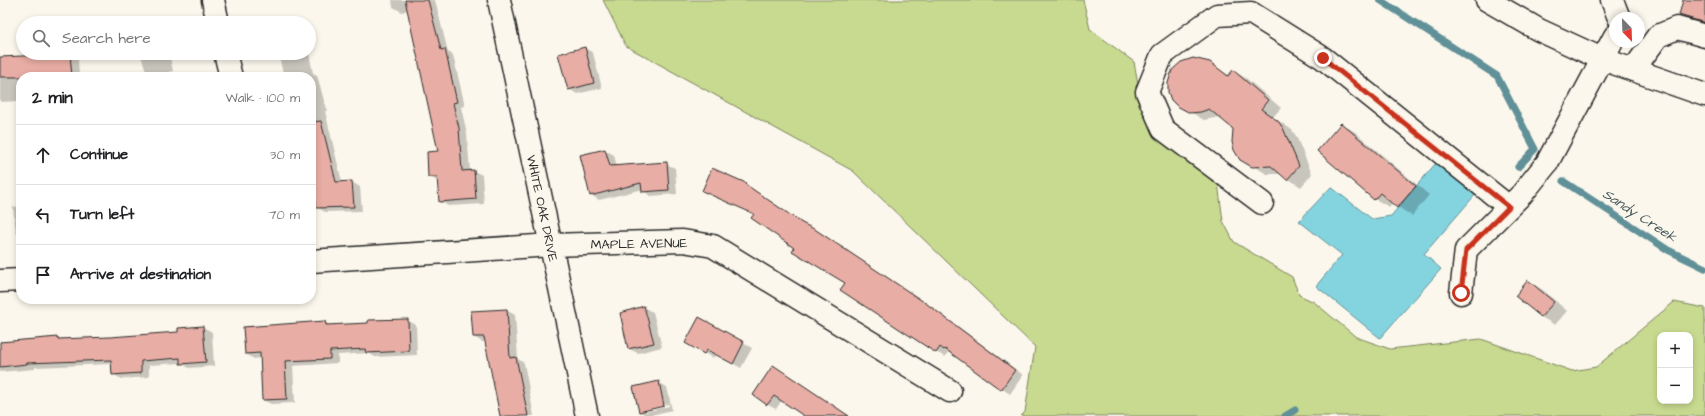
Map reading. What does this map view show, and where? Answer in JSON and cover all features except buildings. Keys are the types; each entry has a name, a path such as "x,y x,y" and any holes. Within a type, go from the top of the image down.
{"street":[{"path":"213,0 216,16"},
{"name":"WHITE OAK DRIVE","path":"499,0 587,416"},
{"path":"1487,0 1539,30 1602,59 1705,95"},
{"path":"1612,0 1617,12"},
{"path":"1262,203 1163,129 1147,92 1162,55 1217,15 1251,13 1323,58 1509,207"},
{"path":"1633,70 1658,36 1677,28 1705,36"},
{"path":"1461,293 1466,250 1522,194 1547,163 1609,47"},
{"path":"227,60 230,72"},
{"name":"MAPLE AVENUE","path":"316,261 551,245 683,241 713,246 950,391"},
{"path":"0,281 16,280"}],"green space":[{"path":"603,0 1083,0 1090,29 1134,62 1141,100 1218,183 1223,221 1234,242 1292,277 1299,295 1314,302 1356,337 1390,349 1481,339 1572,371 1596,367 1674,302 1705,308 1705,416 1021,416 1025,412 1035,347 853,171 626,46"}],"water":[{"path":"1436,163 1475,195 1424,254 1441,269 1380,338 1316,286 1342,255 1299,221 1331,187 1372,219 1391,216"}],"waterway":[{"name":"Sandy Creek","path":"1380,0 1497,76 1535,149 1518,167"},
{"name":"Sandy Creek","path":"1563,181 1668,250 1705,268"},
{"path":"1285,416 1295,410"}],"route":[{"path":"1323,58 1509,207 1466,250 1461,293"}]}
